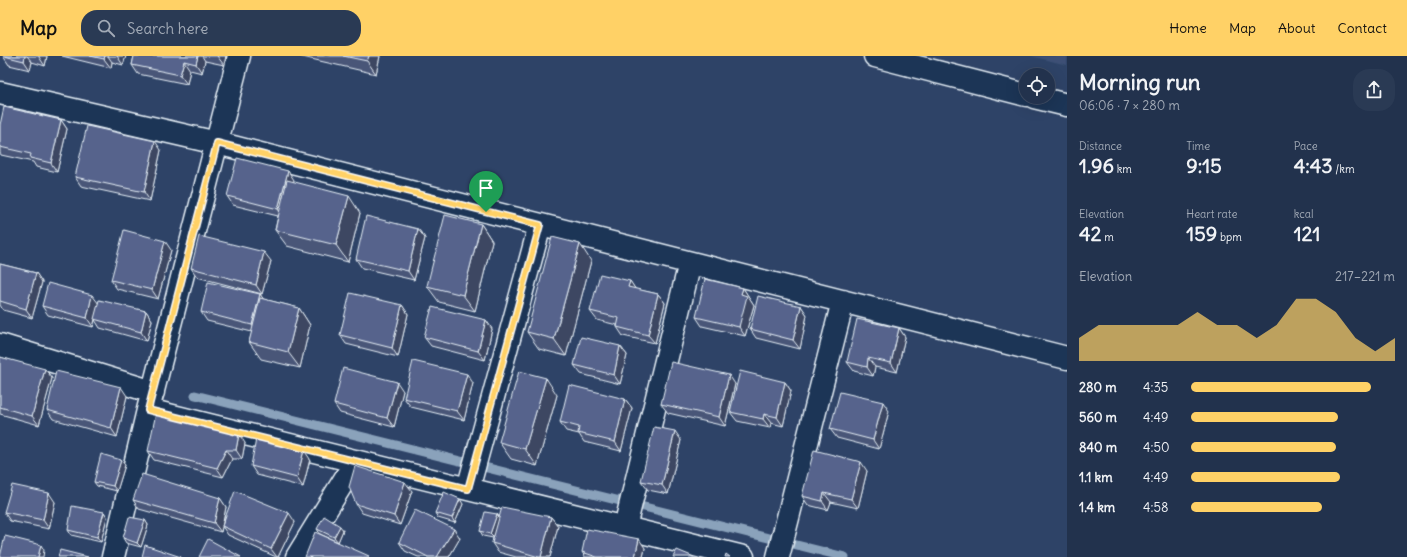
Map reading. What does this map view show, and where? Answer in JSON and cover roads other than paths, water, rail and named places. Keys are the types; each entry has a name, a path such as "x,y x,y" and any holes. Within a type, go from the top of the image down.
{"street":[{"path":"113,557 239,56"},
{"path":"875,56 1019,93"},
{"path":"0,93 217,143 1067,358"},
{"path":"1055,103 1067,106"},
{"path":"470,481 540,225"},
{"path":"627,519 690,263"},
{"path":"779,554 842,302"},
{"path":"0,344 151,401 356,461 470,481 627,519 743,557"},
{"path":"297,557 356,461"}],"waterway":[{"path":"195,395 845,557"}]}
